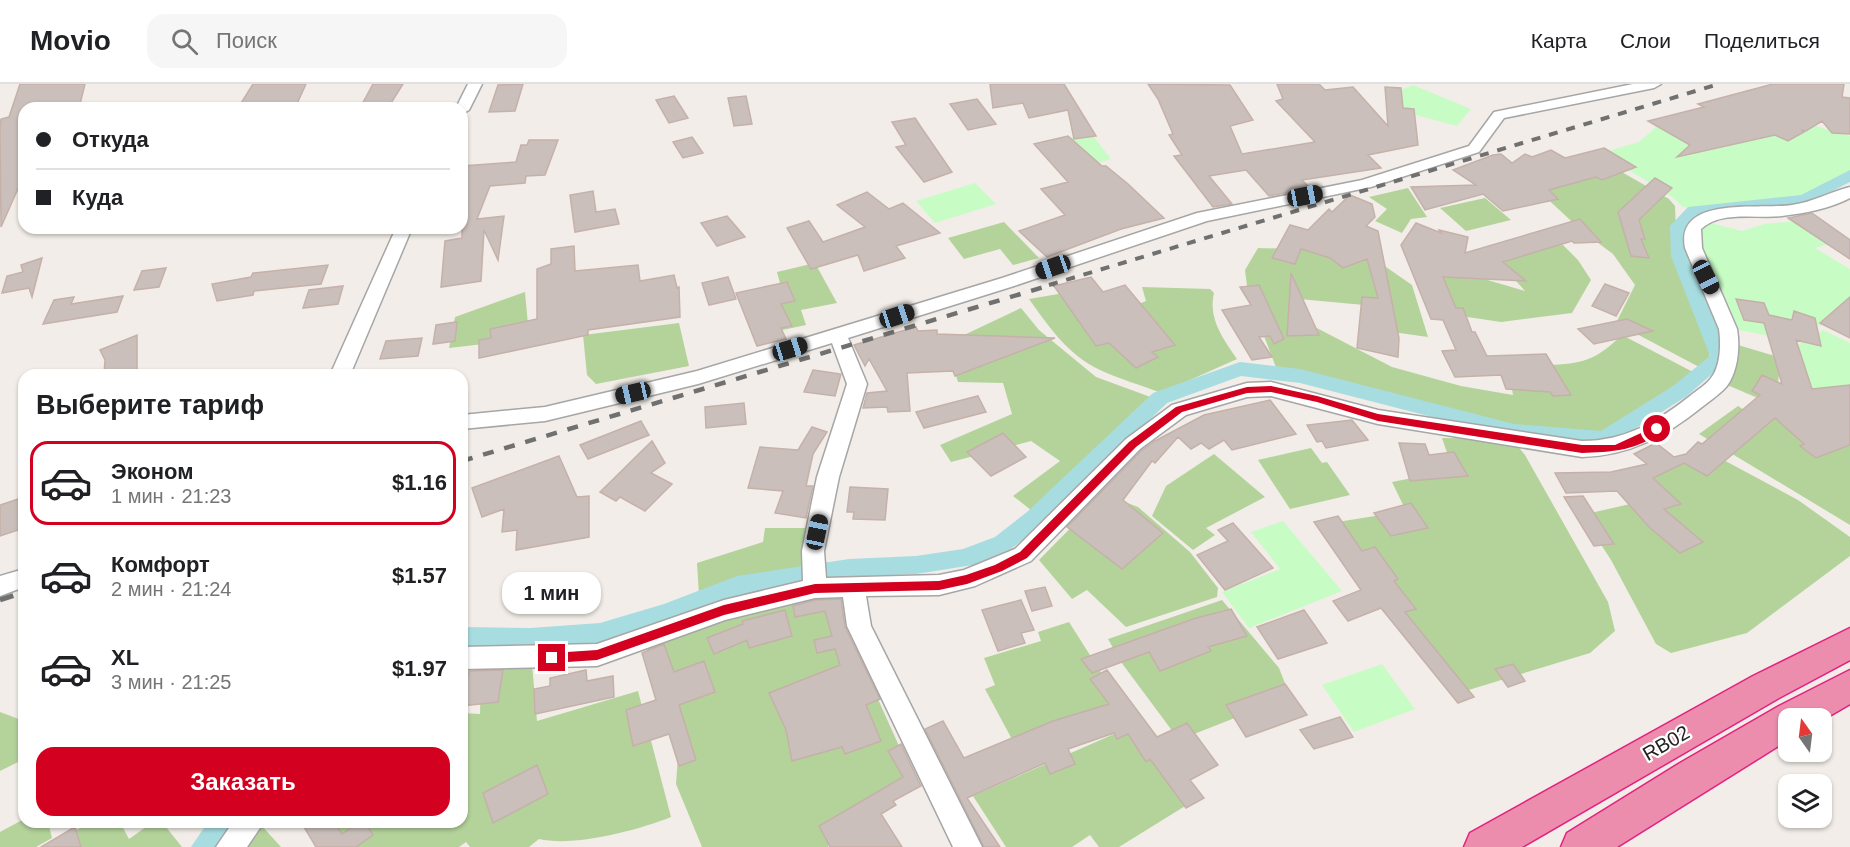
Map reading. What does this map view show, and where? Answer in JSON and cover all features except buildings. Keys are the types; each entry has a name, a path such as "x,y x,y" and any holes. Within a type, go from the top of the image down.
{"highway":[{"name":"RB02","path":"1484,847 1766,687 1850,643"},
{"path":"1810,708 1850,686"},
{"path":"1581,847 1693,776 1778,727"}],"street":[{"path":"466,102 475,84"},
{"path":"468,421 556,411 698,377 1203,217 1365,184 1474,149 1499,115 1654,84"},
{"path":"468,658 597,655 724,610 815,588 939,585 967,579 998,568 1023,555 1132,444 1179,410 1247,390 1271,389 1317,399 1378,417 1582,449 1601,450 1629,445 1672,422 1720,381 1730,342 1728,323 1691,247 1691,232 1694,226 1711,217 1724,214 1773,212 1833,201 1850,192"},
{"path":"343,369 401,234"},
{"path":"815,588 813,551 828,477 857,384 844,346 836,335"},
{"path":"0,586 18,580"},
{"path":"853,586 859,626 968,847"},
{"path":"230,847 245,828"}],"green space":[{"path":"1413,85 1471,109 1457,126 1401,111 1391,94"},
{"path":"1750,107 1850,136 1850,174 1845,174 1828,187 1804,199 1691,208 1683,207 1671,196 1601,153 1639,142 1662,122"},
{"path":"1091,133 1111,159 1064,173 1035,145"},
{"path":"1613,167 1669,199 1675,206 1677,256 1706,326 1710,359 1701,368 1616,323 1635,285 1613,254 1582,231 1540,192"},
{"path":"975,183 996,204 935,223 916,201"},
{"path":"1408,188 1427,217 1411,219 1402,233 1375,221 1387,209 1369,197"},
{"path":"1485,198 1511,220 1466,231 1440,208"},
{"path":"1703,221 1742,231 1764,224 1798,221 1833,243 1815,248 1850,269 1850,315 1834,327 1784,322 1780,338 1739,330 1694,243"},
{"path":"1004,222 1039,258 1013,265 1000,249 964,259 948,238"},
{"path":"1563,245 1578,260 1591,280 1572,313 1501,322 1447,314 1431,271 1467,274 1525,291 1499,262 1532,247"},
{"path":"1258,248 1363,251 1412,285 1428,337 1378,330 1364,305 1299,299 1309,324 1392,367 1461,386 1513,395 1508,366 1580,362 1600,353 1622,335 1695,373 1677,389 1599,436 1517,430 1277,370 1248,294 1245,270"},
{"path":"815,263 837,303 801,310 806,325 759,335 784,298 777,272"},
{"path":"1142,287 1210,289 1214,293 1213,311 1218,328 1237,359 1161,393 1107,373 1078,357 1052,330 1029,299 1064,293 1114,314 1146,301"},
{"path":"525,292 528,325 501,342 449,348 455,317"},
{"path":"1021,308 1039,330 1096,377 1156,399 1036,514 1013,496 1060,461 1031,441 951,462 940,445 1012,414 1003,383 958,382 945,344"},
{"path":"679,323 689,366 596,384 587,375 583,335"},
{"path":"1823,330 1850,343 1850,416 1806,388 1790,349"},
{"path":"1738,345 1782,358 1774,405 1725,384"},
{"path":"1794,398 1850,433 1850,525 1699,434 1738,406 1764,423"},
{"path":"1442,438 1512,439 1525,455 1608,602 1615,631 1590,653 1462,692 1357,570 1331,547 1325,524 1406,511 1392,482 1453,470"},
{"path":"1311,448 1322,463 1327,462 1350,495 1290,509 1258,460"},
{"path":"1705,450 1798,500 1850,537 1850,556 1747,633 1671,653 1656,644 1611,560 1582,515 1665,496 1643,473"},
{"path":"1214,454 1265,497 1206,528 1215,535 1193,550 1152,516 1166,486"},
{"path":"1104,494 1138,507 1190,552 1218,588 1217,597 1126,627 1087,590 1072,599 1039,560"},
{"path":"1283,521 1342,591 1249,628 1222,592 1280,569 1251,532"},
{"path":"765,528 808,528 805,566 736,581 699,595 697,563 763,542"},
{"path":"832,597 913,777 836,823 828,847 702,847 676,784 679,743 646,645 731,610"},
{"path":"1222,600 1279,668 1290,696 1179,740 1121,662 1108,639"},
{"path":"1069,622 1121,704 1015,745 985,689 995,685 984,658 1041,641 1038,632"},
{"path":"532,664 537,721 638,691 671,817 605,836 569,841 539,839 529,847 470,847 466,842 459,847 337,847 333,828 468,828 468,713 480,714 481,671"},
{"path":"1382,664 1415,709 1354,732 1322,685"},
{"path":"0,712 18,719 18,762 0,771"},
{"path":"1130,727 1190,803 1119,847 1099,847 1090,835 1072,847 1006,847 973,796"},
{"path":"18,822 18,828 50,828 52,838 36,847 0,847 0,832"},
{"path":"80,828 123,828 129,839 145,828 167,828 182,847 48,847"},
{"path":"258,828 264,828 281,847 242,847"}],"waterway":[{"path":"468,637 530,638 600,633 667,613 737,586 849,568 916,565 965,558 1003,543 1035,518 1160,398 1240,369 1300,376 1514,431 1604,439 1680,391 1720,358 1680,256 1678,226 1694,210 1805,200 1850,175"},
{"path":"205,847 220,828"}],"railway":[{"path":"1049,285 1719,84"},
{"path":"468,459 1054,284"},
{"path":"0,600 18,594"}],"route":[{"path":"552,658 597,655 724,610 815,588 939,585 967,579 998,568 1023,555 1132,444 1179,410 1247,390 1271,389 1317,399 1378,417 1486,435 1518,437 1582,449 1601,450 1629,445 1657,429"}]}
